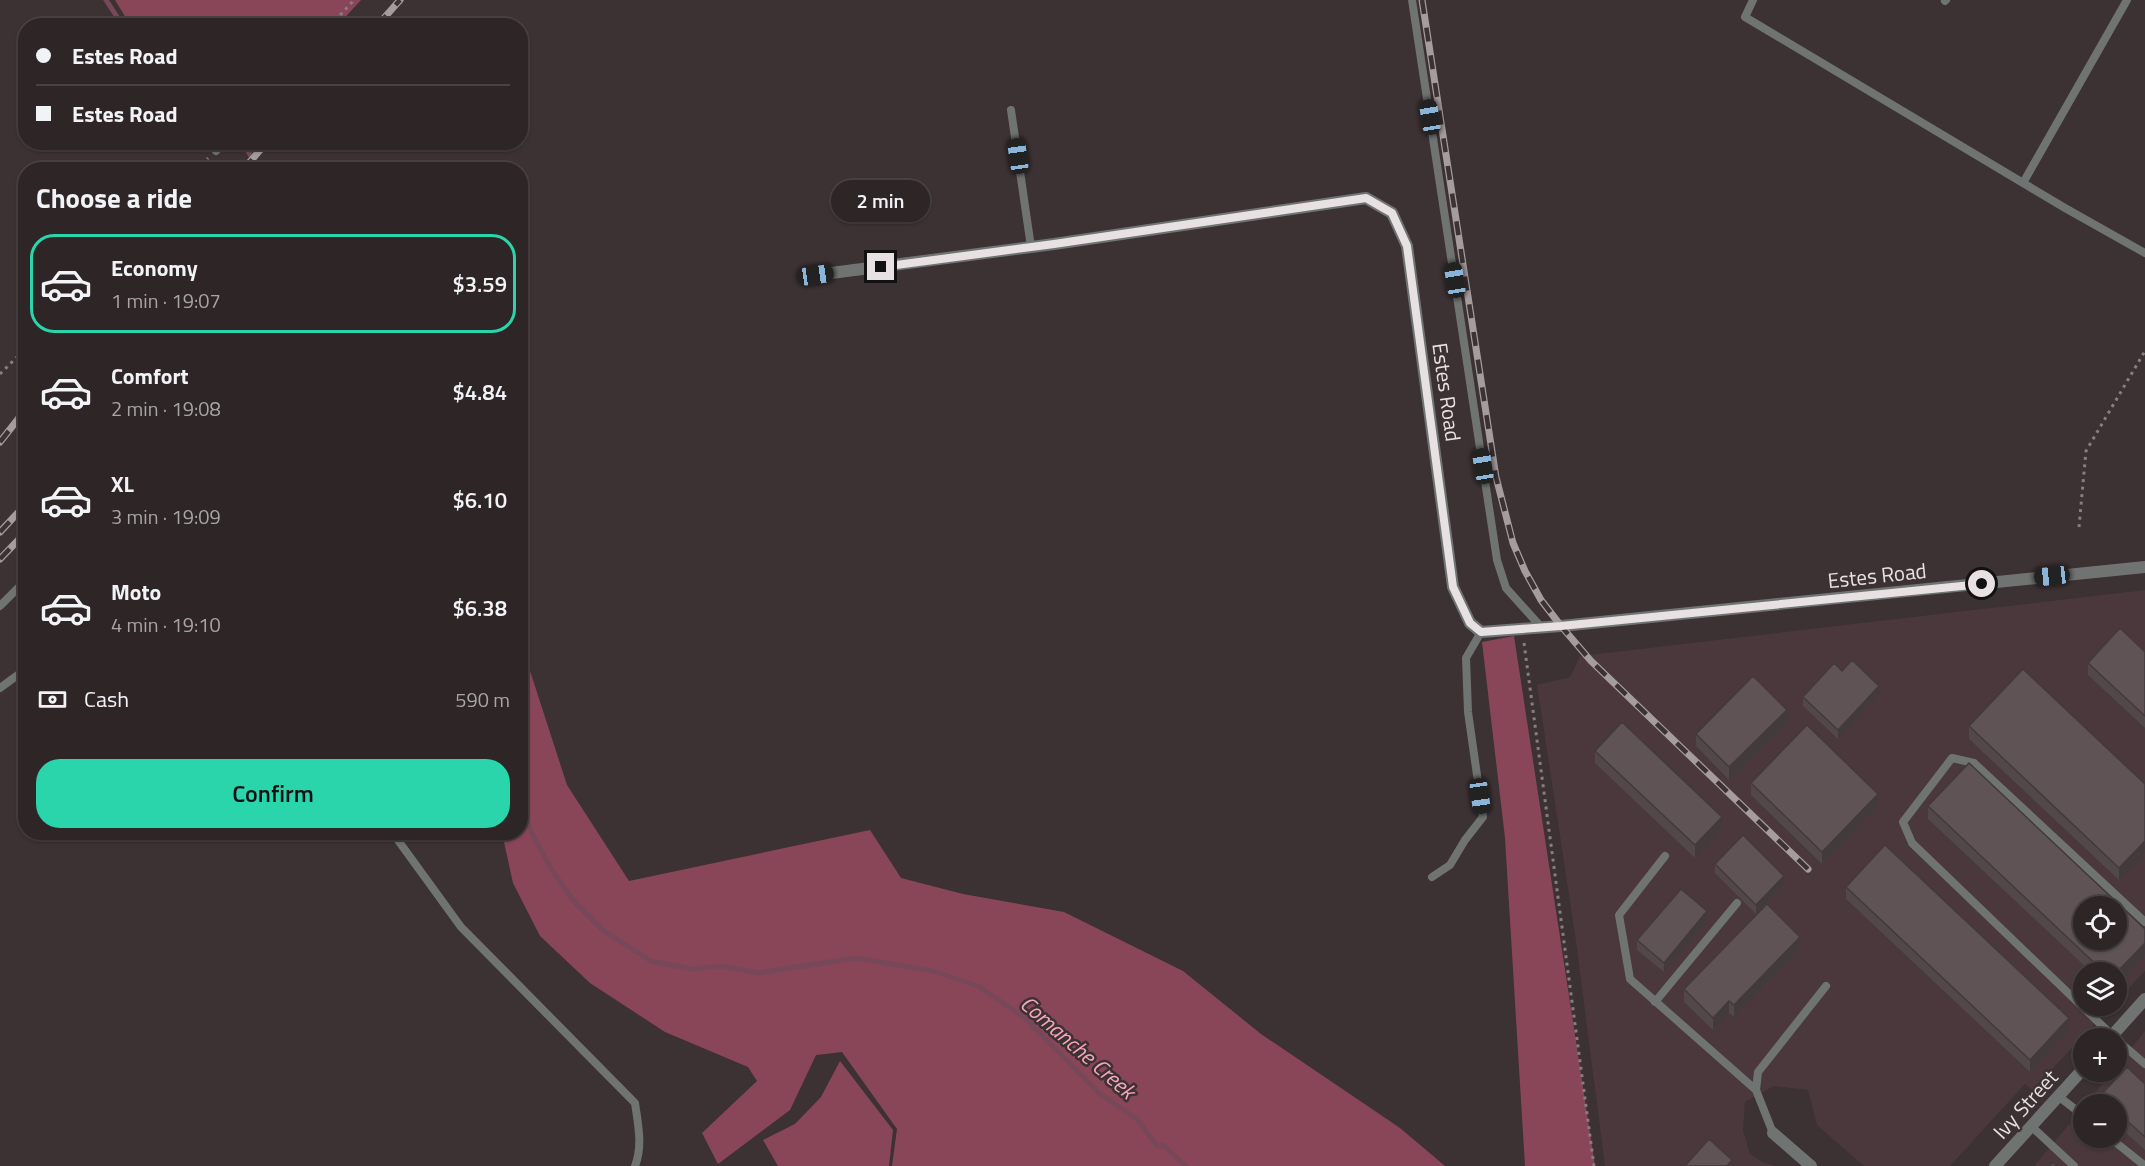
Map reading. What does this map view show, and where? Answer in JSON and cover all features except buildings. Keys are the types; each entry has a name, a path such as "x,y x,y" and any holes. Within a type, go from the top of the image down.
{"street":[{"name":"Estes Road","path":"816,275 1031,247 1366,198 1392,213 1407,246 1453,587 1470,623 1481,632 1542,628 2145,567"},
{"path":"2122,1028 2145,999"},
{"name":"Ivy Street","path":"1995,1166 2073,1080"},
{"path":"1773,1133 1810,1166"}],"lane":[{"path":"1412,0 1497,560 1506,588 1542,628"},
{"path":"1753,0 1745,17 2145,253"},
{"path":"2023,183 2127,0"},
{"path":"1011,110 1031,247"},
{"path":"0,606 18,588"},
{"path":"1432,877 1450,865 1465,840 1483,817 1468,712 1466,658 1481,632"},
{"path":"0,688 18,675"},
{"path":"2104,1028 1912,843 1903,822 1952,758 1974,763 2145,922"},
{"path":"398,840 461,927 635,1103 639,1128 639,1155 634,1166"},
{"path":"1665,856 1619,915 1630,979 1756,1090 1773,1133"},
{"path":"1654,1002 1737,903"},
{"path":"1756,1090 1758,1072 1826,986"},
{"path":"2127,1049 2145,1064"},
{"path":"2058,1096 2073,1108"},
{"path":"2031,1126 2074,1166"},
{"path":"2123,1148 2145,1166"}],"path":[{"path":"337,18 354,0"},
{"path":"2079,527 2086,451 2145,351"},
{"path":"0,374 18,356"},
{"path":"1522,629 1594,1166"}],"shaded area":[{"path":"115,0 361,0 344,18 126,18"},
{"path":"2145,590 2145,971 2127,990 2127,962 2073,962 2073,1016 2103,1016 2091,1028 2073,1028 2073,1047 2032,1090 2025,1084 1950,1166 1864,1166 1817,1125 1808,1090 1774,1086 1745,1102 1743,1130 1750,1154 1764,1163 1776,1166 1605,1166 1576,941 1537,685 1570,677 1580,656"},
{"path":"1514,636 1595,1166 1525,1166 1505,838 1482,642"},
{"path":"528,665 567,785 629,881 870,830 901,878 963,894 1064,912 1183,971 1261,1034 1400,1128 1445,1166 892,1166 897,1129 842,1052 816,1055 790,1110 718,1164 702,1133 757,1081 748,1067 665,1032 590,983 540,936 513,883 504,840 528,840"},
{"path":"2145,1031 2145,1166 2034,1166 2073,1120 2073,1148 2127,1148 2127,1094 2095,1094 2104,1082 2127,1082 2127,1053"},
{"path":"840,1061 893,1130 889,1166 778,1166 763,1140 795,1124 821,1097"}],"waterway":[{"name":"Comanche Creek","path":"106,0 118,18"},
{"name":"Comanche Creek","path":"247,150 255,162"},
{"name":"Comanche Creek","path":"528,822 552,870 573,900 604,931 651,961 692,969 722,966 758,973 856,958 933,971 978,986 1025,1018 1100,1094 1137,1119 1157,1146 1163,1145 1186,1166"}],"railway":[{"path":"384,18 400,0"},
{"path":"1422,0 1496,477 1513,543 1525,571 1541,600 1591,661 1808,869"},
{"path":"250,162 260,150"},
{"path":"0,442 18,419"},
{"path":"0,532 18,513"},
{"path":"0,559 18,540"}],"route":[{"path":"881,267 1366,198 1392,213 1407,246 1453,587 1470,623 1481,632 1982,584"}]}
